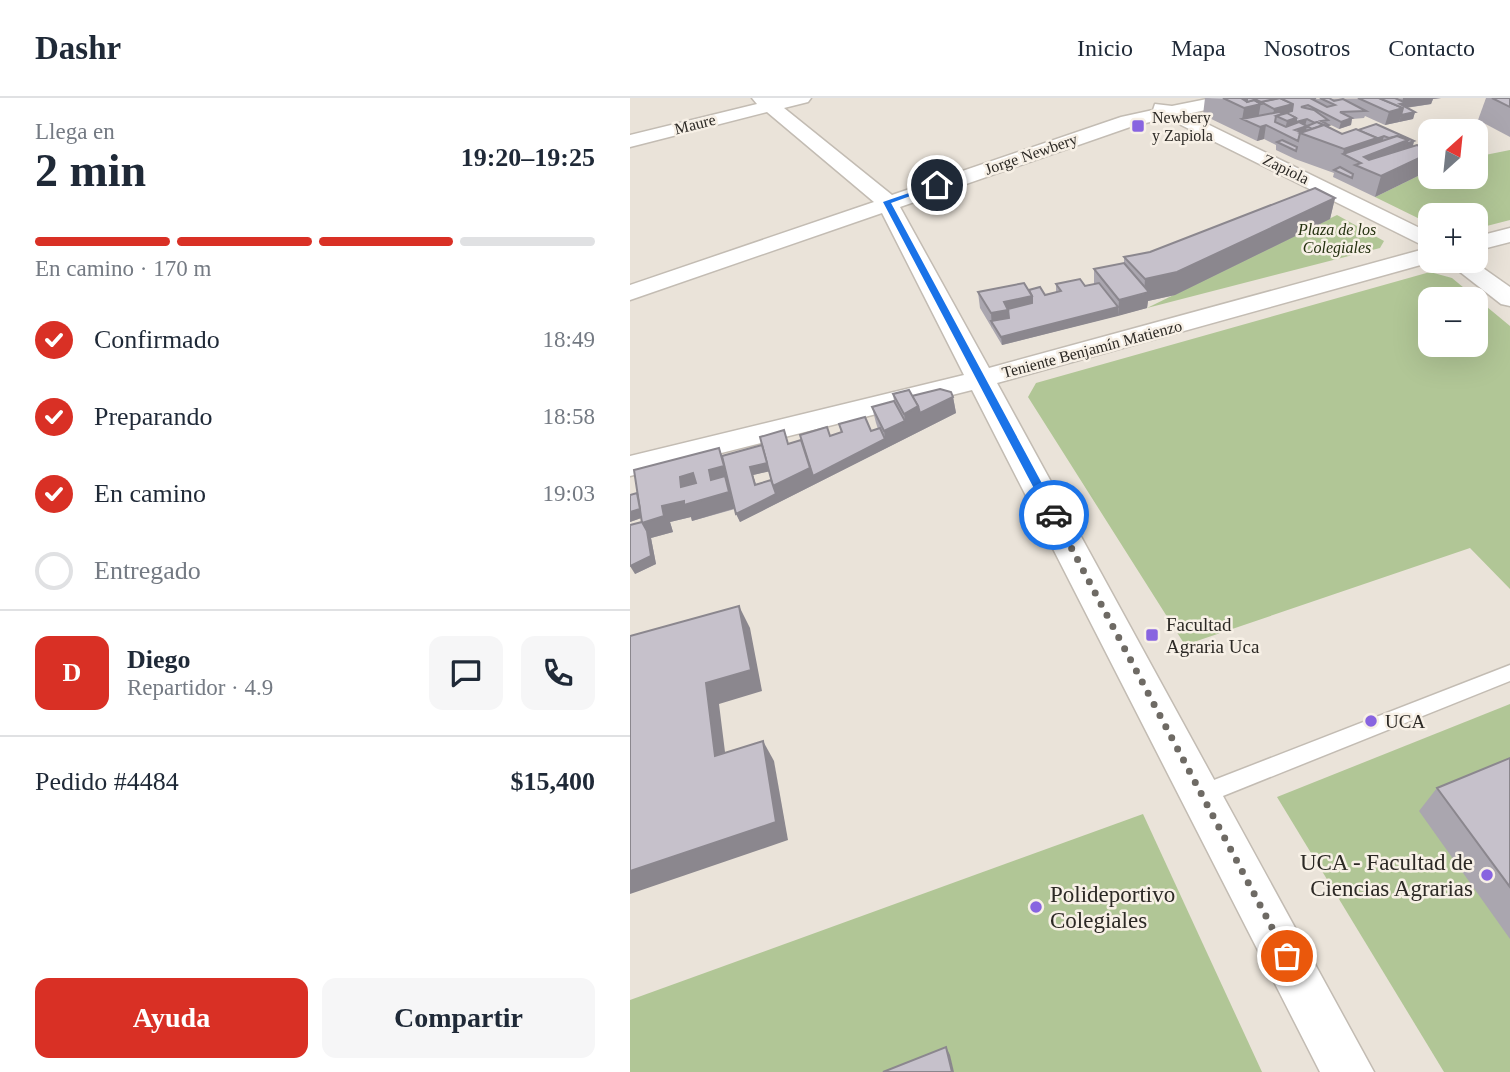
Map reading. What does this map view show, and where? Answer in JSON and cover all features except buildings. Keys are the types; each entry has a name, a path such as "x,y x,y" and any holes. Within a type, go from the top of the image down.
{"street":[{"name":"Maure","path":"630,141 766,102 802,98"},
{"name":"Zapiola","path":"1142,98 1418,236"},
{"name":"Jorge Newbery","path":"630,293 887,202 1167,111 1237,98"},
{"path":"766,102 887,202 1348,1072"},
{"path":"1488,241 1510,235"},
{"name":"Teniente Benjamín Matienzo","path":"630,466 981,379 1418,258"},
{"path":"1474,273 1510,299"}],"lane":[{"path":"1203,794 1510,673"}],"green space":[{"name":"Plaza de los Colegiales","path":"1510,150 1510,220 1488,226 1488,203 1418,203 1418,218 1375,197 1418,176 1418,189 1488,189 1488,154"},
{"name":"Plaza de los Colegiales","path":"1337,215 1384,241 1380,248 1147,308"},
{"path":"1426,273 1452,278 1463,287 1418,287 1418,357 1488,357 1488,308 1510,326 1510,589 1470,548 1185,645 1028,397 1036,383"},
{"path":"1510,704 1510,1072 1444,1072 1277,797"},
{"name":"Polideportivo Colegiales","path":"1143,814 1262,1072 630,1072 630,1000"}],"way so far":[{"path":"1054,515 1287,956"}],"place":[{"name":"Newbery y Zapiola","path":"1138,126"},
{"name":"Facultad Agraria Uca","path":"1152,635"},
{"name":"UCA","path":"1371,721"},
{"name":"UCA - Facultad de Ciencias Agrarias","path":"1487,875"},
{"name":"Polideportivo Colegiales","path":"1036,907"}],"route":[{"path":"937,185 887,202 1054,515"}]}
